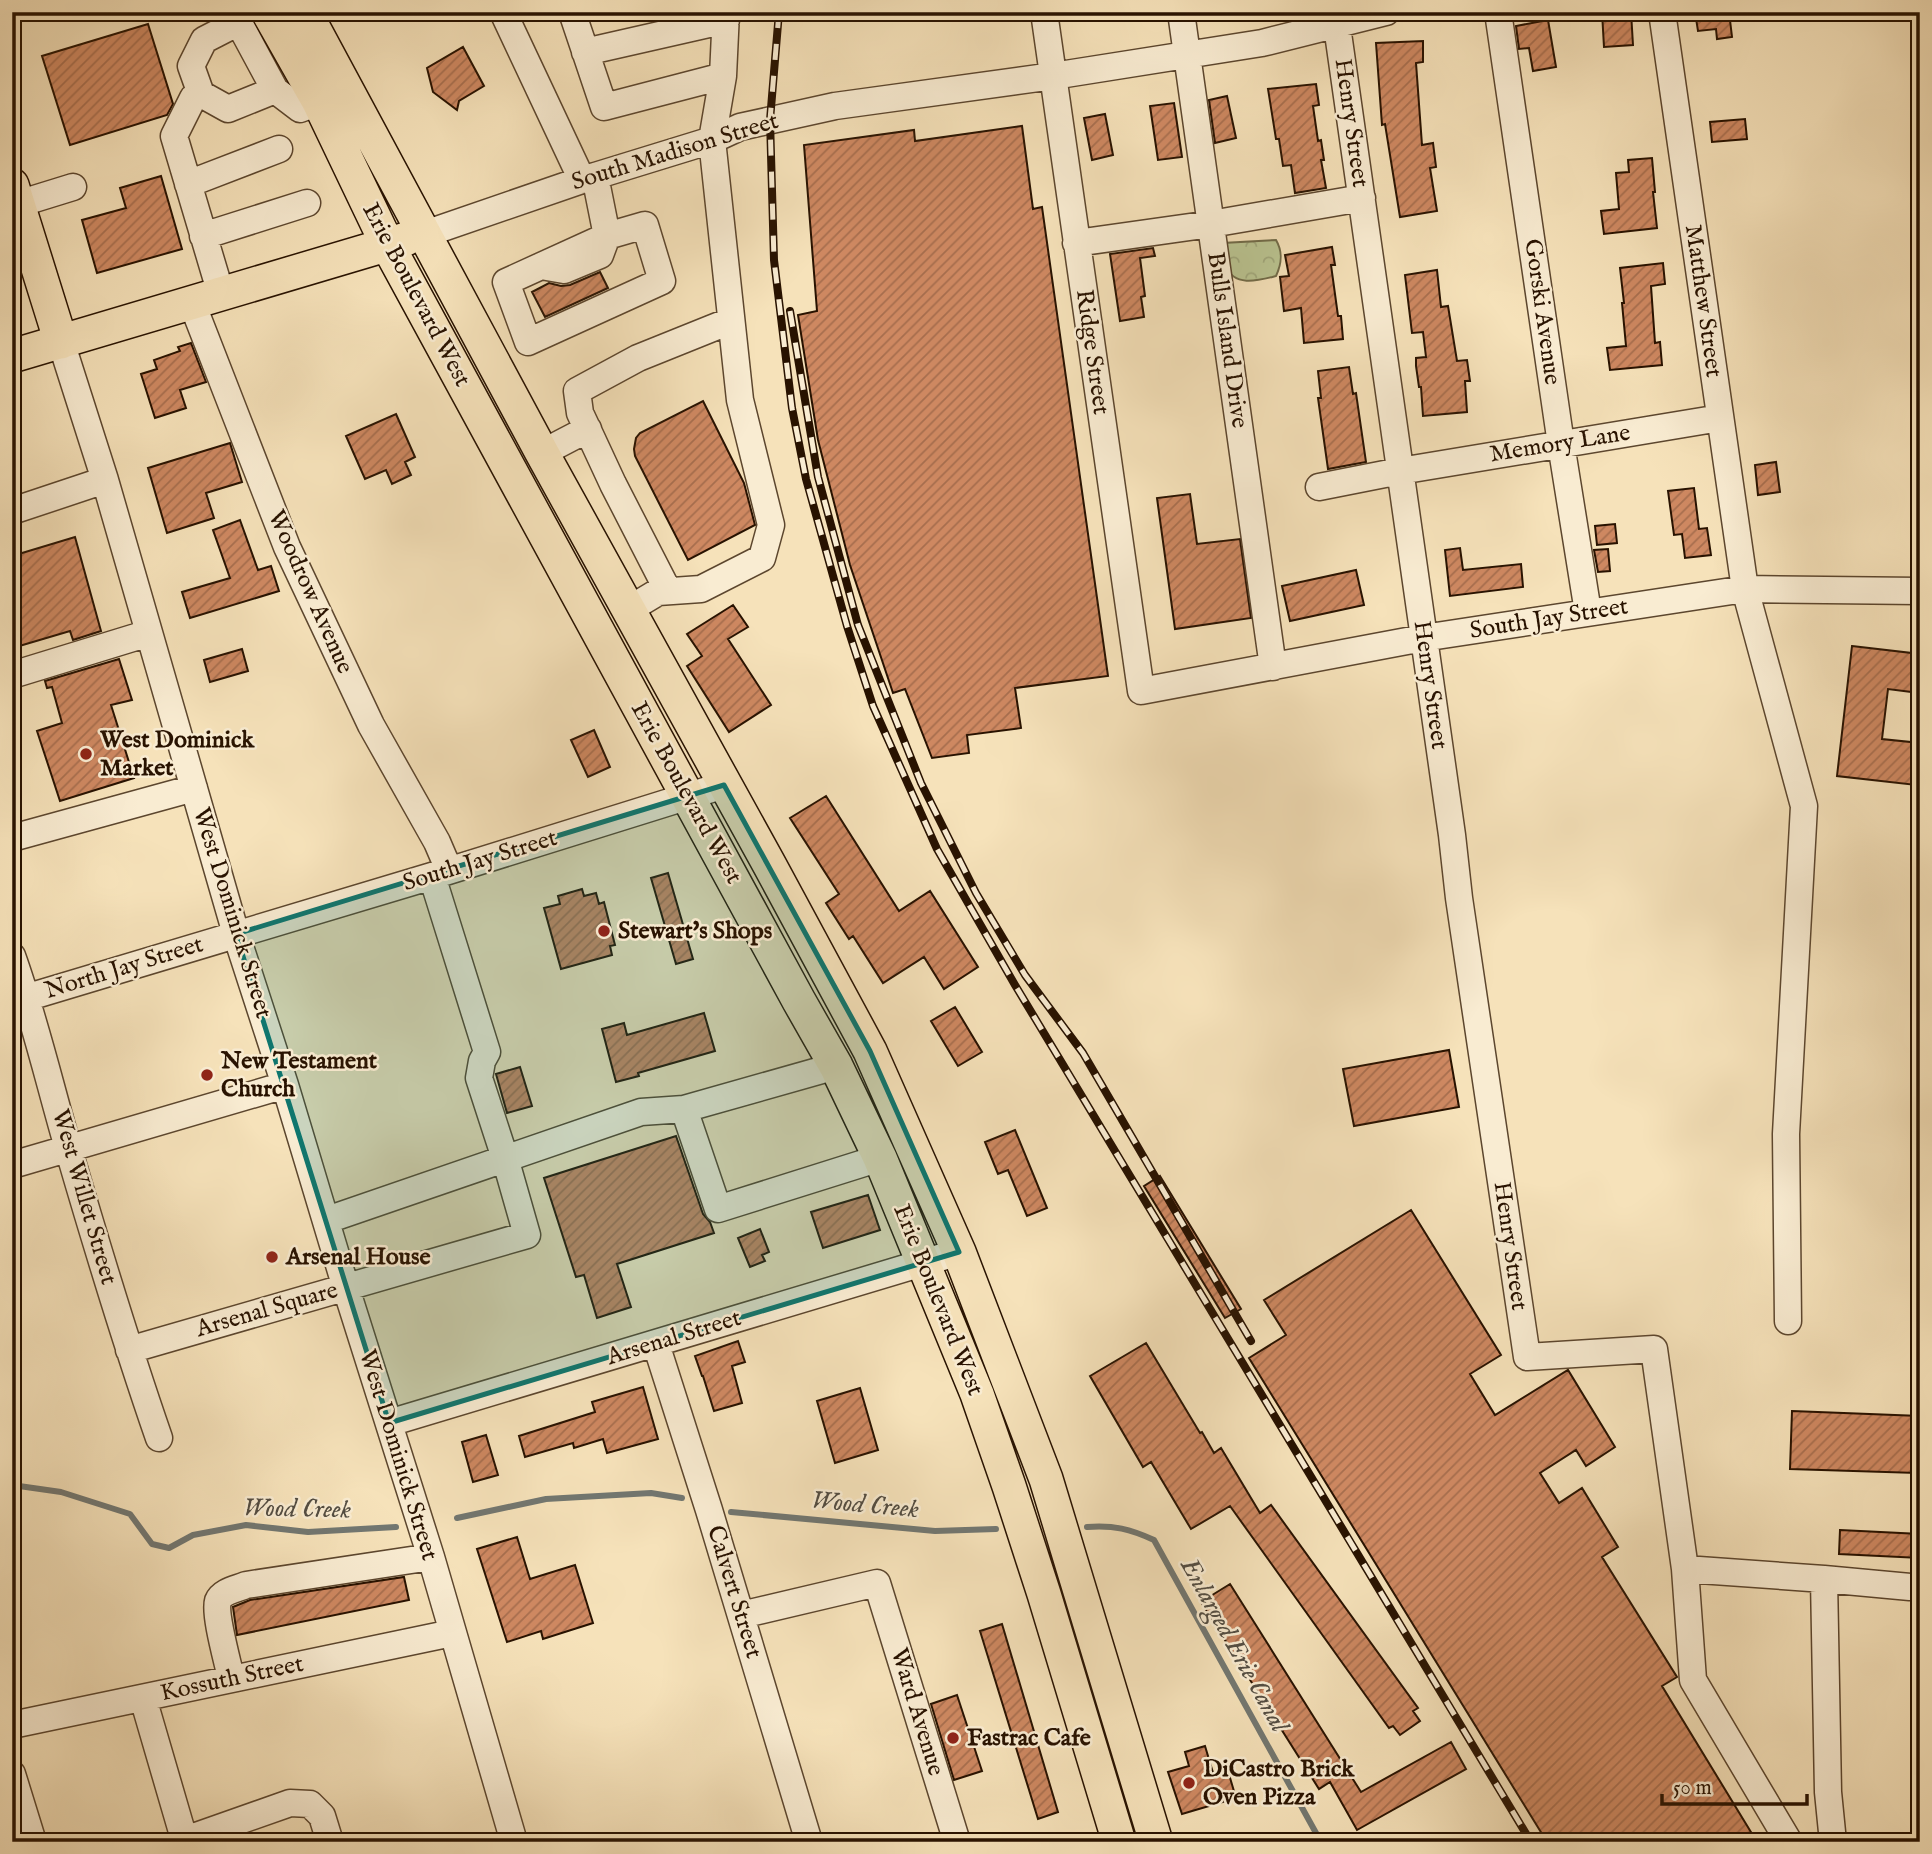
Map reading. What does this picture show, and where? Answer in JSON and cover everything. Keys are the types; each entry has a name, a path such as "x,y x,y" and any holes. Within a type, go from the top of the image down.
{"main road":[{"name":"Erie Boulevard West","path":"305,12 542,453 870,1051 958,1252 1046,1479 1156,1842"},
{"name":"Erie Boulevard West","path":"246,16 319,102 387,244 836,1066 880,1158 977,1394 1009,1486 1119,1842"},
{"name":"West Dominick Street","path":"15,195 61,342"},
{"name":"South Madison Street","path":"12,356 425,234"}],"street":[{"path":"503,12 589,178 607,236"},
{"path":"572,12 604,107 723,76"},
{"name":"Ridge Street","path":"1044,12 1141,691"},
{"name":"Bulls Island Drive","path":"1181,12 1273,667"},
{"name":"South Madison Street","path":"425,234 589,178 712,140 740,127 835,106 1053,76 1262,43 1336,18 1386,12"},
{"name":"Gorski Avenue","path":"1498,12 1588,612"},
{"name":"Matthew Street","path":"1662,12 1745,589 1804,806 1786,1134 1788,1321"},
{"path":"275,90 228,109 201,94 191,66 204,40 246,16 275,90 300,108 319,102"},
{"path":"585,52 726,16 723,76 712,140 740,400 771,525 762,558 701,589 658,592 628,610"},
{"name":"Henry Street","path":"1336,18 1461,912 1527,1357 1654,1349 1685,1569"},
{"name":"Woodrow Avenue","path":"201,94 193,98 174,136 204,236 206,299 287,547 371,725 437,842 441,873 487,1052 482,1061 479,1078 505,1158"},
{"path":"188,184 279,149"},
{"path":"15,195 73,187"},
{"path":"1076,243 1211,224 1362,198"},
{"path":"204,236 307,202"},
{"path":"492,360 662,281 645,225 607,236 506,282 528,342"},
{"path":"668,591 580,413 577,391 638,358 730,321"},
{"name":"West Dominick Street","path":"61,342 105,480 236,934 431,1558 514,1842"},
{"name":"Memory Lane","path":"1319,487 1720,418"},
{"path":"542,453 588,429"},
{"path":"12,511 105,480"},
{"name":"South Jay Street","path":"1141,691 1423,638 1745,589 1920,591"},
{"path":"12,675 149,633"},
{"name":"South Jay Street","path":"236,934 724,785"},
{"path":"12,838 194,788"},
{"name":"North Jay Street","path":"20,1000 236,934"},
{"name":"West Willet Street","path":"12,956 20,1000 159,1438"},
{"path":"327,1220 641,1112 684,1109 836,1066"},
{"path":"12,1165 285,1085"},
{"path":"684,1109 718,1209 880,1158"},
{"name":"Arsenal Square","path":"129,1350 527,1235 505,1158"},
{"name":"Arsenal Street","path":"389,1423 958,1252"},
{"name":"Calvert Street","path":"656,1344 809,1842"},
{"path":"231,1678 218,1615 218,1602 224,1594 246,1586 431,1558"},
{"path":"1789,1842 1693,1680 1685,1569 1910,1587"},
{"path":"1824,1580 1828,1792 1833,1842"},
{"name":"Ward Avenue","path":"741,1615 877,1583 957,1842"},
{"name":"Kossuth Street","path":"12,1725 452,1633"},
{"path":"143,1698 185,1841 290,1803 310,1804 322,1816 330,1842"},
{"path":"12,1774 33,1842"}],"highlighted area":[{"path":"724,785 870,1051 959,1252 389,1423 236,934"}],"green space":[{"path":"1276,240 1281,258 1276,276 1248,281 1230,273 1225,263 1223,243"}],"building":[{"path":"1602,12 1631,12 1633,45 1604,47"},
{"path":"1695,12 1729,12 1732,37 1717,39 1716,29 1698,31"},
{"path":"1548,20 1556,67 1533,71 1529,48 1519,49 1516,26"},
{"path":"148,24 173,104 167,115 70,145 42,56"},
{"path":"1423,41 1423,62 1416,63 1422,145 1433,143 1436,167 1430,168 1437,211 1400,217 1385,124 1382,125 1376,43"},
{"path":"463,47 484,86 459,101 457,110 433,92 427,68"},
{"path":"1316,84 1319,105 1313,106 1318,141 1321,140 1326,188 1295,193 1291,165 1283,166 1268,89"},
{"path":"1227,96 1236,138 1215,143 1209,100"},
{"path":"1174,103 1182,157 1158,160 1150,106"},
{"path":"1105,114 1113,155 1092,160 1084,118"},
{"path":"1745,119 1747,139 1712,142 1710,122"},
{"path":"1022,126 1033,209 1042,207 1108,676 1015,688 1021,728 967,735 969,753 932,758 905,689 893,693 850,565 818,440 798,315 817,311 804,145 914,130 915,141"},
{"path":"1652,158 1657,228 1604,234 1601,211 1619,209 1616,173 1629,172 1628,160"},
{"path":"161,176 182,249 97,273 82,220 126,208 120,188"},
{"path":"1332,247 1335,265 1331,265 1343,339 1304,343 1301,308 1284,311 1280,277 1289,276 1285,255"},
{"path":"1153,248 1155,256 1140,258 1145,296 1141,297 1144,317 1120,321 1110,254"},
{"path":"1663,263 1665,284 1651,286 1655,343 1660,342 1662,365 1610,370 1607,348 1626,346 1620,268"},
{"path":"1437,270 1441,307 1448,306 1457,361 1467,360 1470,381 1465,381 1467,412 1423,416 1416,358 1426,357 1423,332 1412,333 1405,275"},
{"path":"600,272 608,288 545,317 532,292 549,283 570,285"},
{"path":"191,343 206,382 180,390 186,408 155,418 141,374 157,369 154,360 180,351 178,347"},
{"path":"1349,367 1353,394 1356,393 1366,462 1328,469 1318,398 1321,398 1318,371"},
{"path":"703,401 744,483 755,525 688,560 635,456 634,449 640,433"},
{"path":"396,414 415,457 405,462 411,475 392,484 386,470 365,479 346,436"},
{"path":"230,443 242,482 206,493 214,518 167,533 148,468"},
{"path":"1776,462 1780,492 1758,495 1755,465"},
{"path":"1694,488 1699,529 1707,528 1711,555 1685,558 1682,534 1674,535 1668,491"},
{"path":"1190,494 1197,544 1240,539 1251,618 1175,629 1157,498"},
{"path":"240,520 258,570 271,566 279,591 190,618 182,592 230,578 213,530"},
{"path":"1615,524 1617,543 1597,545 1595,526"},
{"path":"75,537 101,631 73,640 70,631 16,647 12,635 12,556"},
{"path":"1460,548 1463,570 1521,564 1523,587 1450,596 1445,550"},
{"path":"1608,549 1610,571 1598,572 1594,550"},
{"path":"1356,570 1364,605 1290,621 1282,586"},
{"path":"733,605 748,627 728,639 771,705 729,732 687,666 702,656 687,634"},
{"path":"1852,646 1920,654 1920,693 1888,689 1882,739 1920,743 1916,785 1837,776"},
{"path":"242,649 248,671 210,682 204,660"},
{"name":"West Dominick Market","path":"119,659 132,700 111,705 134,778 60,801 37,731 62,723 52,687 47,688 45,681"},
{"path":"594,730 610,767 588,777 571,740"},
{"path":"826,796 899,911 930,891 978,967 944,989 924,957 883,983 853,936 849,939 826,903 839,894 790,818"},
{"path":"668,873 693,959 676,964 651,878"},
{"path":"582,889 584,896 596,893 599,904 604,902 615,945 610,946 612,955 561,969 544,908 560,904 558,896"},
{"path":"955,1007 982,1052 958,1066 931,1021"},
{"path":"704,1013 715,1051 616,1082 602,1029 624,1023 627,1035"},
{"path":"1449,1050 1459,1107 1354,1126 1343,1069"},
{"path":"520,1067 532,1106 507,1113 496,1074"},
{"path":"1015,1130 1047,1208 1027,1216 1008,1170 998,1174 985,1142"},
{"path":"676,1136 703,1214 714,1233 617,1264 631,1307 597,1318 584,1275 576,1277 544,1178"},
{"path":"1160,1176 1241,1309 1225,1318 1144,1186"},
{"path":"868,1195 880,1230 823,1248 811,1212"},
{"path":"1411,1210 1501,1355 1470,1374 1495,1415 1568,1370 1615,1447 1586,1466 1576,1450 1540,1473 1559,1503 1582,1488 1618,1547 1602,1557 1677,1677 1662,1686 1757,1842 1547,1842 1249,1358 1286,1335 1264,1300"},
{"path":"760,1229 769,1252 762,1255 765,1261 750,1267 738,1238"},
{"path":"738,1341 745,1362 732,1366 742,1403 714,1411 695,1356"},
{"path":"1146,1343 1214,1453 1221,1448 1260,1513 1271,1505 1418,1708 1413,1711 1420,1721 1400,1735 1393,1726 1389,1728 1230,1506 1191,1529 1151,1462 1143,1467 1090,1376"},
{"path":"643,1387 658,1439 607,1453 603,1439 574,1448 573,1443 525,1457 519,1436 595,1412 592,1402"},
{"path":"860,1388 878,1450 835,1463 817,1401"},
{"path":"1792,1411 1920,1416 1917,1473 1790,1469"},
{"path":"486,1435 498,1475 473,1482 462,1442"},
{"path":"1840,1530 1920,1534 1920,1558 1839,1554"},
{"path":"517,1537 530,1579 575,1565 593,1623 543,1639 541,1631 507,1642 477,1549"},
{"path":"404,1577 409,1600 237,1635 233,1607 250,1600"},
{"path":"1230,1584 1361,1792 1451,1742 1466,1769 1357,1830 1330,1782 1319,1789 1201,1602"},
{"path":"1002,1624 1058,1812 1038,1819 980,1631"},
{"name":"Fastrac Cafe","path":"957,1695 982,1771 954,1780 931,1704"},
{"path":"1205,1746 1214,1776 1228,1771 1236,1798 1182,1814 1168,1772 1189,1766 1185,1752"}],"waterway":[{"name":"Wood Creek","path":"12,1485 61,1492 130,1514 152,1544 169,1548 193,1535 246,1525 308,1532 396,1527"},
{"name":"Wood Creek","path":"457,1518 546,1499 651,1493 682,1498"},
{"name":"Wood Creek","path":"731,1512 935,1531 996,1529"},
{"name":"Enlarged Erie Canal","path":"1087,1527 1122,1529 1154,1540 1321,1842"}],"railway":[{"path":"779,12 770,120 774,260 792,408 806,479 847,626 873,706 937,849 1015,985 1531,1842"},
{"path":"790,311 818,477 858,625 921,783 976,893 1025,975 1083,1053 1251,1341"}],"place":[{"name":"West Dominick Market","path":"86,754"},
{"name":"Stewart's Shops","path":"604,931"},
{"name":"New Testament Church","path":"207,1075"},
{"name":"Arsenal House","path":"272,1257"},
{"name":"Fastrac Cafe","path":"953,1738"},
{"name":"DiCastro Brick Oven Pizza","path":"1189,1783"}]}
